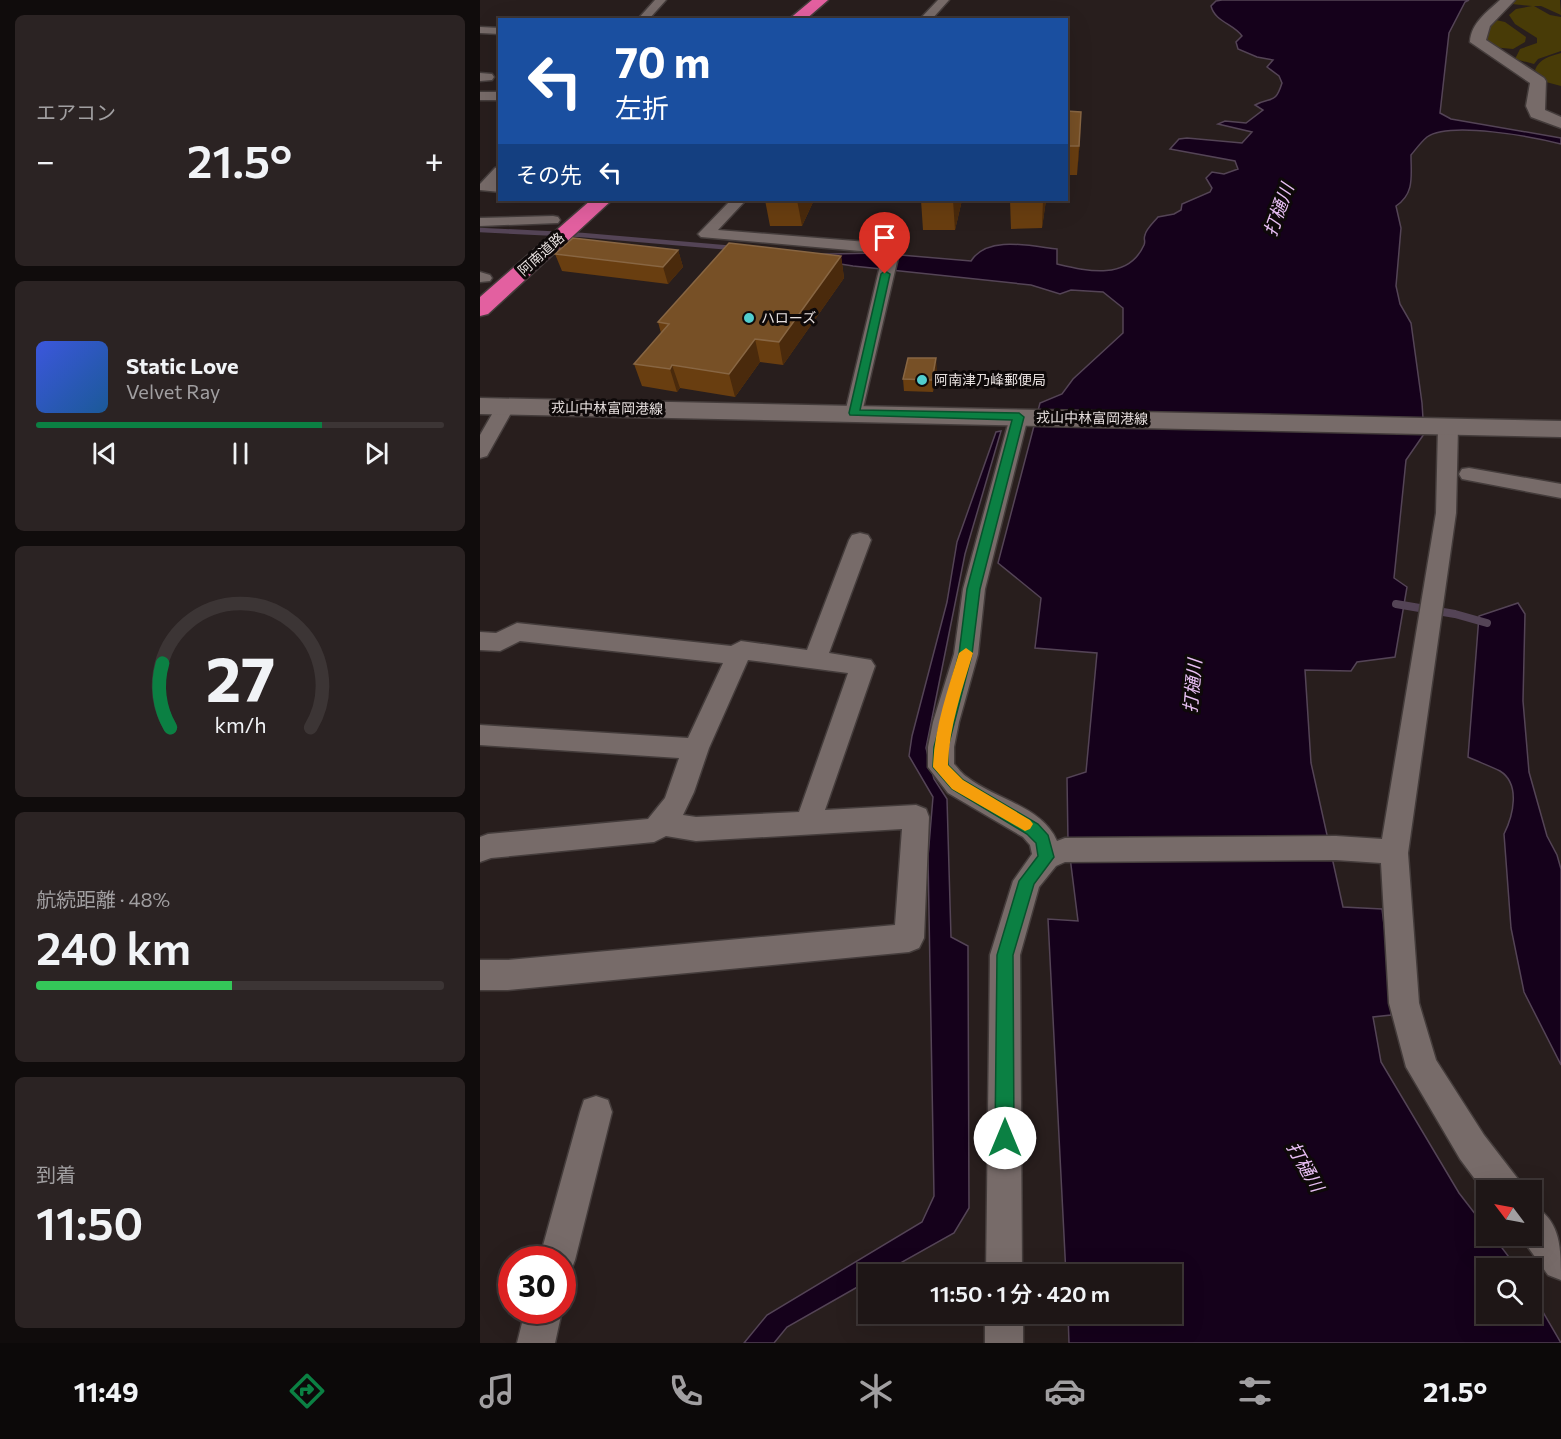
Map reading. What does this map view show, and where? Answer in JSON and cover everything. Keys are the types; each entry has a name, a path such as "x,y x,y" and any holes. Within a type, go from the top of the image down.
{"highway":[{"path":"799,18 826,3"},
{"path":"816,18 826,3"},
{"name":"阿南道路","path":"480,309 558,227 576,201"},
{"name":"阿南道路","path":"481,279 530,240 558,227 600,201"}],"main road":[{"path":"1508,0 1477,34 1478,42 1538,81 1535,106 1537,113 1561,123"},
{"name":"戎山中林富岡港線","path":"480,405 1561,429"}],"street":[{"path":"644,18 661,0"},
{"path":"926,18 944,0"},
{"path":"480,30 498,31"},
{"path":"480,96 498,96"},
{"path":"488,188 498,174"},
{"path":"738,201 706,234 892,249 854,413"},
{"path":"480,222 558,227"},
{"path":"480,452 506,406"},
{"path":"1024,417 974,589 966,654 946,722 941,747 941,767 957,785 1033,829 1055,854"},
{"path":"1441,427 1446,513 1394,853 1404,1003 1422,1067 1472,1147 1498,1180"},
{"path":"1469,474 1561,490"},
{"path":"815,659 860,540"},
{"path":"480,640 500,642 517,632 738,656"},
{"path":"480,850 488,846 654,830 663,824 673,809 696,749 741,650 863,666 812,808 812,823"},
{"path":"480,735 696,749"},
{"path":"480,975 508,975 909,938 916,817 696,829 663,824"},
{"path":"1004,1264 1005,955 1027,881 1055,854 1336,848 1369,849 1394,853"},
{"path":"562,1246 596,1112"},
{"path":"1542,1236 1561,1262"},
{"path":"536,1343 541,1324"},
{"path":"1004,1324 1004,1343"}],"shaded area":[{"path":"1516,0 1560,0 1561,15 1541,6 1534,6 1550,15 1561,17 1561,51 1538,59 1534,64 1515,59 1520,49 1537,43 1537,38 1515,24 1509,15 1516,9 1532,6 1512,4"},
{"path":"1496,20 1505,22 1526,37 1525,42 1513,49 1492,47 1484,38 1486,30"},
{"path":"1561,53 1561,86 1546,82 1535,70 1542,61"}],"water":[{"name":"打樋川","path":"1469,0 1465,2 1449,33 1440,113 1451,119 1561,138 1561,144 1492,132 1454,130 1438,132 1427,137 1411,155 1411,184 1406,196 1396,206 1401,228 1396,286 1400,304 1411,323 1424,434 1406,460 1394,578 1407,587 1395,657 1357,662 1351,671 1305,670 1311,763 1343,907 1382,909 1390,971 1391,1015 1373,1017 1381,1062 1459,1193 1476,1215 1476,1246 1501,1246 1510,1258 1476,1258 1476,1324 1542,1324 1542,1310 1561,1343 1069,1343 1068,1324 1182,1324 1182,1264 1065,1264 1048,919 1078,921 1068,841 1067,778 1086,772 1097,653 1035,648 1041,598 998,563 1040,403 1062,394 1073,379 1123,333 1123,308 1103,292 1071,290 1060,294 1031,285 853,266 784,255 877,253 971,261 978,253 988,248 1010,244 1057,249 1057,264 1081,269 1106,271 1128,264 1137,256 1144,245 1147,230 1158,217 1174,214 1181,210 1182,204 1210,192 1212,188 1206,178 1212,172 1224,174 1238,169 1235,161 1170,149 1179,139 1187,138 1242,143 1252,132 1218,124 1225,121 1246,123 1263,110 1255,105 1272,99 1280,90 1282,83 1279,76 1267,67 1273,60 1257,57 1238,49 1236,42 1242,36 1216,16 1211,6 1216,1"},
{"path":"1001,431 965,554 926,748 934,779 947,799 951,937 968,946 969,1208 954,1233 899,1264 858,1264 858,1287 787,1327 774,1343 744,1343 767,1315 922,1222 934,1196 928,857 933,797 909,756 912,736 947,602 957,542 996,432"},
{"path":"1518,603 1525,614 1523,701 1529,772 1547,836 1561,869 1561,1065 1524,992 1511,928 1504,834 1512,810 1511,784 1500,771 1468,757 1479,616"}],"building":[{"path":"1068,111 1081,112 1079,146 1068,146"},
{"path":"573,238 678,250 663,267 555,254"},
{"path":"729,243 841,256 779,342 755,339 729,374 672,365 670,369 634,364 669,324 658,322"},
{"path":"908,358 936,358 932,380 903,379"}],"waterway":[{"path":"480,230 582,235 733,248"},
{"path":"1396,604 1455,614 1487,623"}],"slow traffic":[{"path":"966,653 946,722 941,747 941,767 957,785 1025,824"}],"place":[{"name":"ハローズ","path":"749,318"},
{"name":"阿南津乃峰郵便局","path":"922,380"}],"route":[{"path":"885,274 854,413 1019,417 974,589 966,654 941,747 941,767 957,785 1033,829 1043,840 1046,857 1027,881 1005,955 1005,1138"}]}
